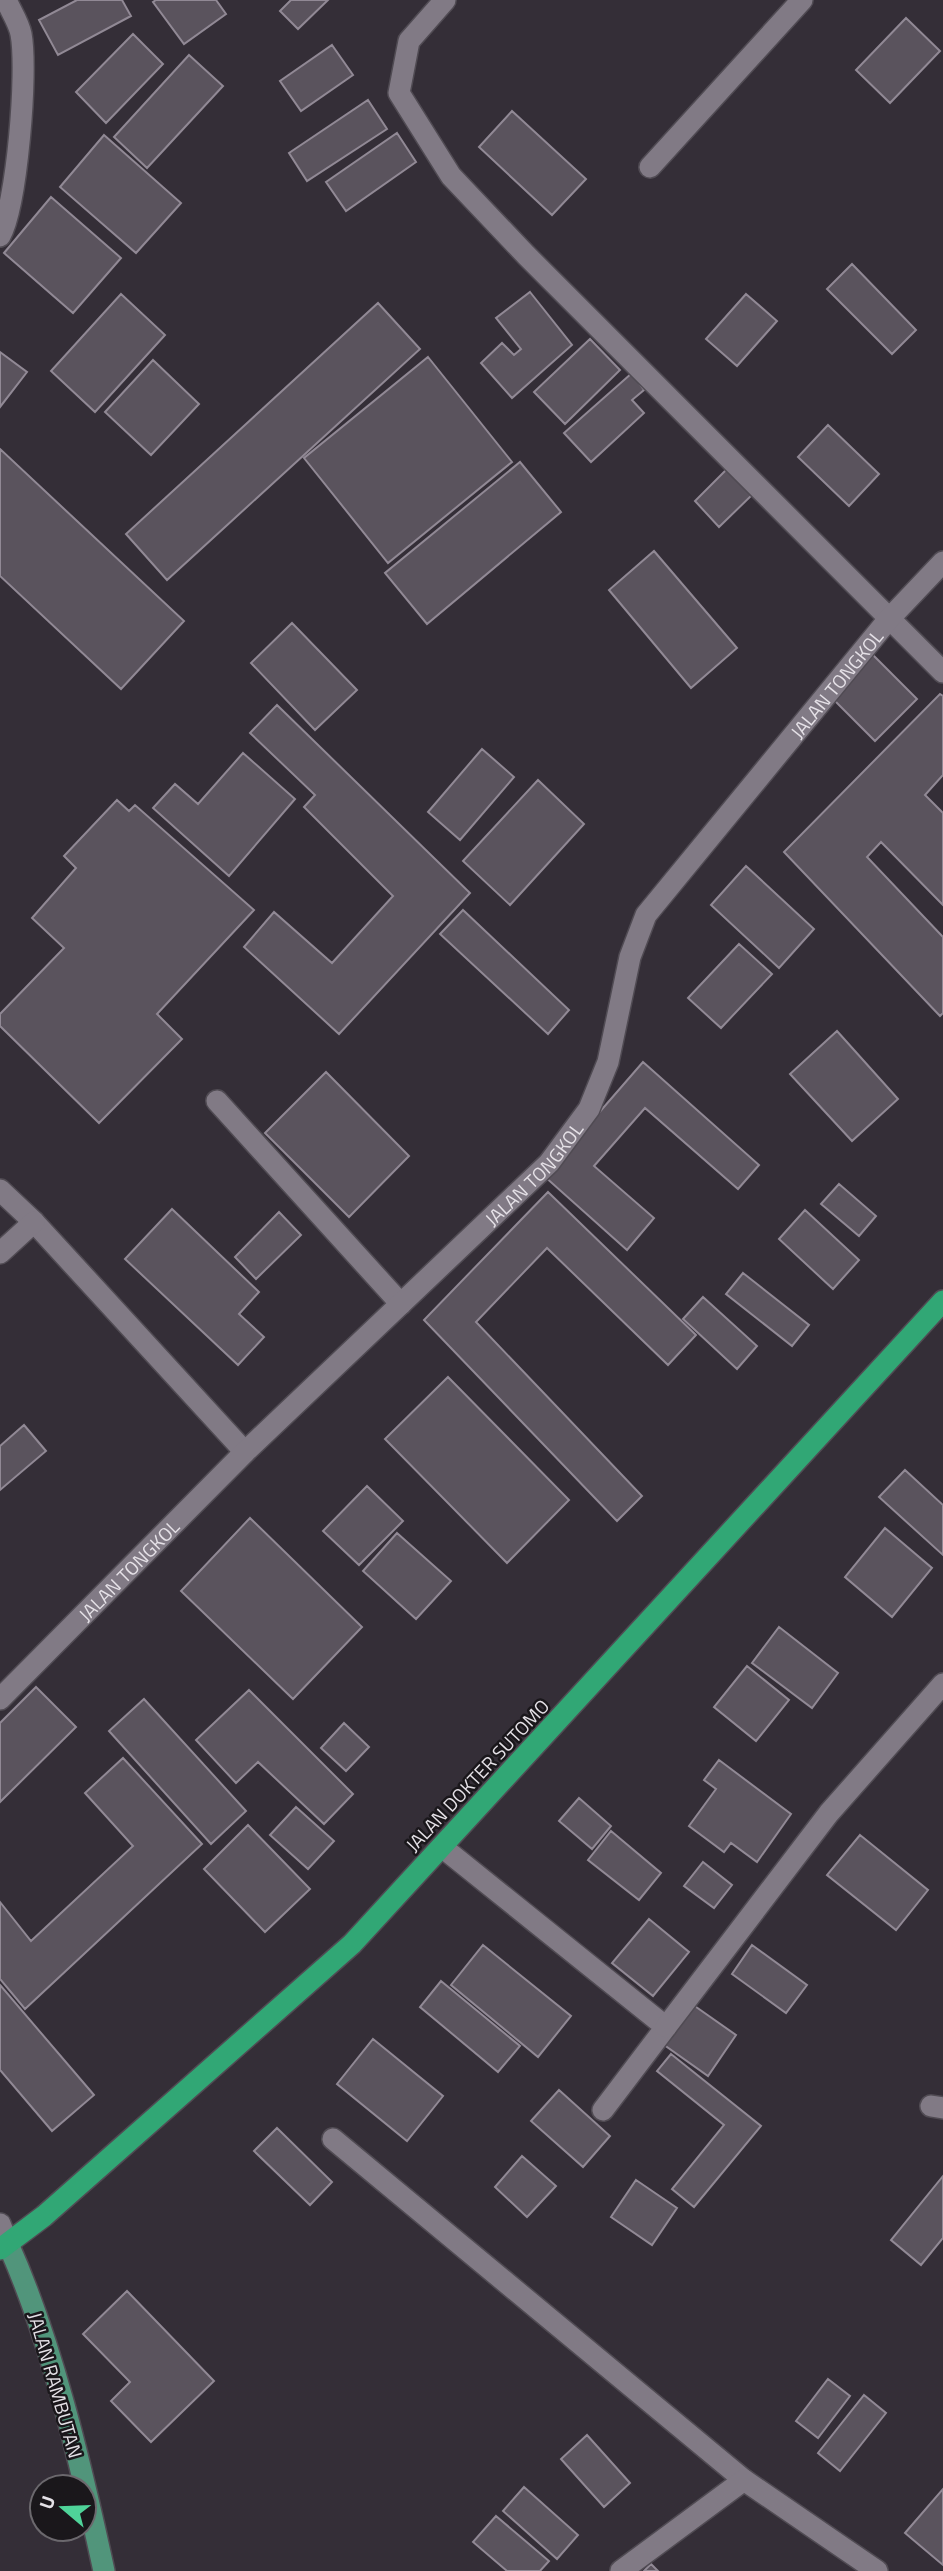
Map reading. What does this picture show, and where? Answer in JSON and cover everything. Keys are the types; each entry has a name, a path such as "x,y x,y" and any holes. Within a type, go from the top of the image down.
{"highway":[{"name":"JALAN DOKTER SUTOMO","path":"3,2239 352,1944 943,1301"}],"main road":[{"name":"JALAN RAMBUTAN","path":"3,2239 31,2295 92,2515 104,2571"}],"street":[{"path":"0,236 5,227 16,170 22,98 21,34 6,0"},
{"path":"445,0 409,41 399,93 451,176 888,620 943,672"},
{"path":"650,167 792,4"},
{"name":"JALAN TONGKOL","path":"0,1699 245,1452 549,1163 589,1109 608,1062 630,957 646,915 888,620 943,562"},
{"path":"217,1101 401,1304"},
{"path":"0,1190 34,1222 245,1452"},
{"path":"0,1253 34,1222"},
{"path":"603,2110 829,1813 943,1684"},
{"path":"442,1847 666,2027"},
{"path":"333,2139 744,2480 877,2571"},
{"path":"621,2571 744,2480"}],"building":[{"path":"77,0 122,0 131,16 58,55 39,20"},
{"path":"216,0 226,14 184,44 153,2"},
{"path":"291,0 328,0 298,29 280,11"},
{"path":"906,18 940,51 890,103 856,70"},
{"path":"133,34 163,64 106,123 76,92"},
{"path":"332,45 353,75 301,111 280,81"},
{"path":"189,55 223,86 147,168 114,137"},
{"path":"368,100 387,129 307,181 289,153"},
{"path":"512,111 586,179 552,215 479,147"},
{"path":"397,133 416,162 346,211 326,182"},
{"path":"104,135 181,203 136,253 60,187"},
{"path":"51,197 121,258 73,313 4,253"},
{"path":"852,264 916,330 892,354 827,289"},
{"path":"530,292 572,345 512,398 481,363 502,343 514,355 521,349 496,318"},
{"path":"121,294 165,335 95,412 51,371"},
{"path":"746,294 777,321 737,366 706,339"},
{"path":"378,303 420,349 167,580 126,534"},
{"path":"590,339 620,370 565,424 534,392"},
{"path":"0,352 27,372 0,407"},
{"path":"428,357 512,462 388,563 304,458"},
{"path":"153,360 199,404 151,455 105,412"},
{"path":"632,373 644,390 632,400 644,413 591,462 564,433"},
{"path":"828,425 879,474 849,506 798,457"},
{"path":"0,449 184,621 121,689 0,576"},
{"path":"520,462 561,512 427,624 385,573"},
{"path":"729,467 754,493 719,527 695,501"},
{"path":"654,551 737,648 691,688 609,590"},
{"path":"292,623 357,690 315,730 251,663"},
{"path":"872,654 917,699 875,741 830,696"},
{"path":"940,694 943,696 943,775 925,795 943,813 943,905 881,842 867,857 943,937 943,1013 940,1016 784,852"},
{"path":"277,705 470,893 339,1034 244,947 274,912 332,963 393,896 304,807 315,795 250,733"},
{"path":"482,749 514,777 460,840 428,812"},
{"path":"243,753 295,799 229,876 153,808 175,784 198,804"},
{"path":"538,780 584,824 510,905 463,861"},
{"path":"117,800 129,811 135,805 254,910 157,1014 182,1039 99,1123 0,1026 0,1014 64,948 32,918 76,868 64,856"},
{"path":"746,866 814,929 779,968 711,905"},
{"path":"463,910 569,1010 548,1034 440,934"},
{"path":"739,944 772,974 721,1028 688,998"},
{"path":"837,1031 898,1099 852,1141 790,1074"},
{"path":"643,1062 759,1165 738,1189 645,1108 594,1166 654,1218 627,1250 544,1176"},
{"path":"326,1072 409,1156 349,1217 265,1133"},
{"path":"839,1184 876,1216 859,1236 821,1204"},
{"path":"548,1192 696,1335 668,1365 547,1248 476,1322 642,1496 617,1521 424,1320"},
{"path":"172,1209 259,1292 239,1314 264,1337 238,1365 125,1259"},
{"path":"805,1210 859,1260 833,1289 779,1239"},
{"path":"279,1212 301,1235 256,1279 235,1257"},
{"path":"743,1273 809,1325 792,1346 726,1294"},
{"path":"703,1297 757,1346 737,1369 683,1319"},
{"path":"448,1377 569,1500 507,1563 385,1439"},
{"path":"24,1425 46,1451 0,1490 0,1446"},
{"path":"905,1470 943,1505 943,1555 879,1497"},
{"path":"367,1486 403,1521 359,1565 323,1531"},
{"path":"250,1518 362,1627 293,1699 181,1591"},
{"path":"885,1528 932,1568 892,1617 845,1577"},
{"path":"397,1533 451,1581 416,1619 363,1571"},
{"path":"779,1627 838,1673 812,1708 752,1663"},
{"path":"747,1666 789,1700 756,1741 714,1707"},
{"path":"36,1687 76,1727 0,1802 0,1723"},
{"path":"249,1690 353,1794 324,1824 258,1762 236,1783 196,1740"},
{"path":"144,1699 246,1811 211,1844 109,1731"},
{"path":"344,1723 369,1747 346,1771 321,1748"},
{"path":"123,1758 202,1844 25,2009 0,1979 0,1902 31,1941 133,1846 85,1793"},
{"path":"719,1760 791,1814 757,1862 731,1843 724,1852 689,1826 716,1789 704,1780"},
{"path":"579,1798 611,1826 592,1849 559,1821"},
{"path":"296,1807 334,1841 308,1869 270,1835"},
{"path":"248,1825 310,1889 265,1932 204,1869"},
{"path":"611,1831 661,1873 639,1900 588,1860"},
{"path":"860,1835 928,1890 896,1930 827,1875"},
{"path":"703,1862 732,1885 714,1908 684,1886"},
{"path":"649,1919 689,1952 653,1996 612,1963"},
{"path":"483,1945 571,2016 538,2057 451,1985"},
{"path":"752,1945 807,1985 786,2013 732,1974"},
{"path":"441,1981 520,2046 498,2072 420,2007"},
{"path":"0,1985 94,2095 52,2131 0,2070"},
{"path":"689,2002 736,2035 708,2076 660,2042"},
{"path":"373,2039 443,2096 407,2141 337,2084"},
{"path":"671,2054 761,2126 694,2207 672,2189 724,2125 657,2071"},
{"path":"559,2090 610,2136 583,2167 531,2121"},
{"path":"277,2128 332,2182 310,2205 254,2151"},
{"path":"522,2156 556,2186 527,2217 495,2187"},
{"path":"943,2176 943,2238 921,2265 891,2240"},
{"path":"636,2180 677,2208 652,2245 611,2217"},
{"path":"127,2291 214,2381 151,2442 111,2401 130,2382 83,2334"},
{"path":"828,2379 850,2396 818,2438 796,2421"},
{"path":"864,2395 886,2413 840,2471 818,2453"},
{"path":"587,2435 630,2483 604,2507 561,2459"},
{"path":"524,2487 578,2535 557,2559 503,2511"},
{"path":"943,2489 943,2565 905,2533"},
{"path":"496,2516 549,2561 540,2571 507,2571 473,2542"},
{"path":"651,2564 658,2571 644,2571"}]}
